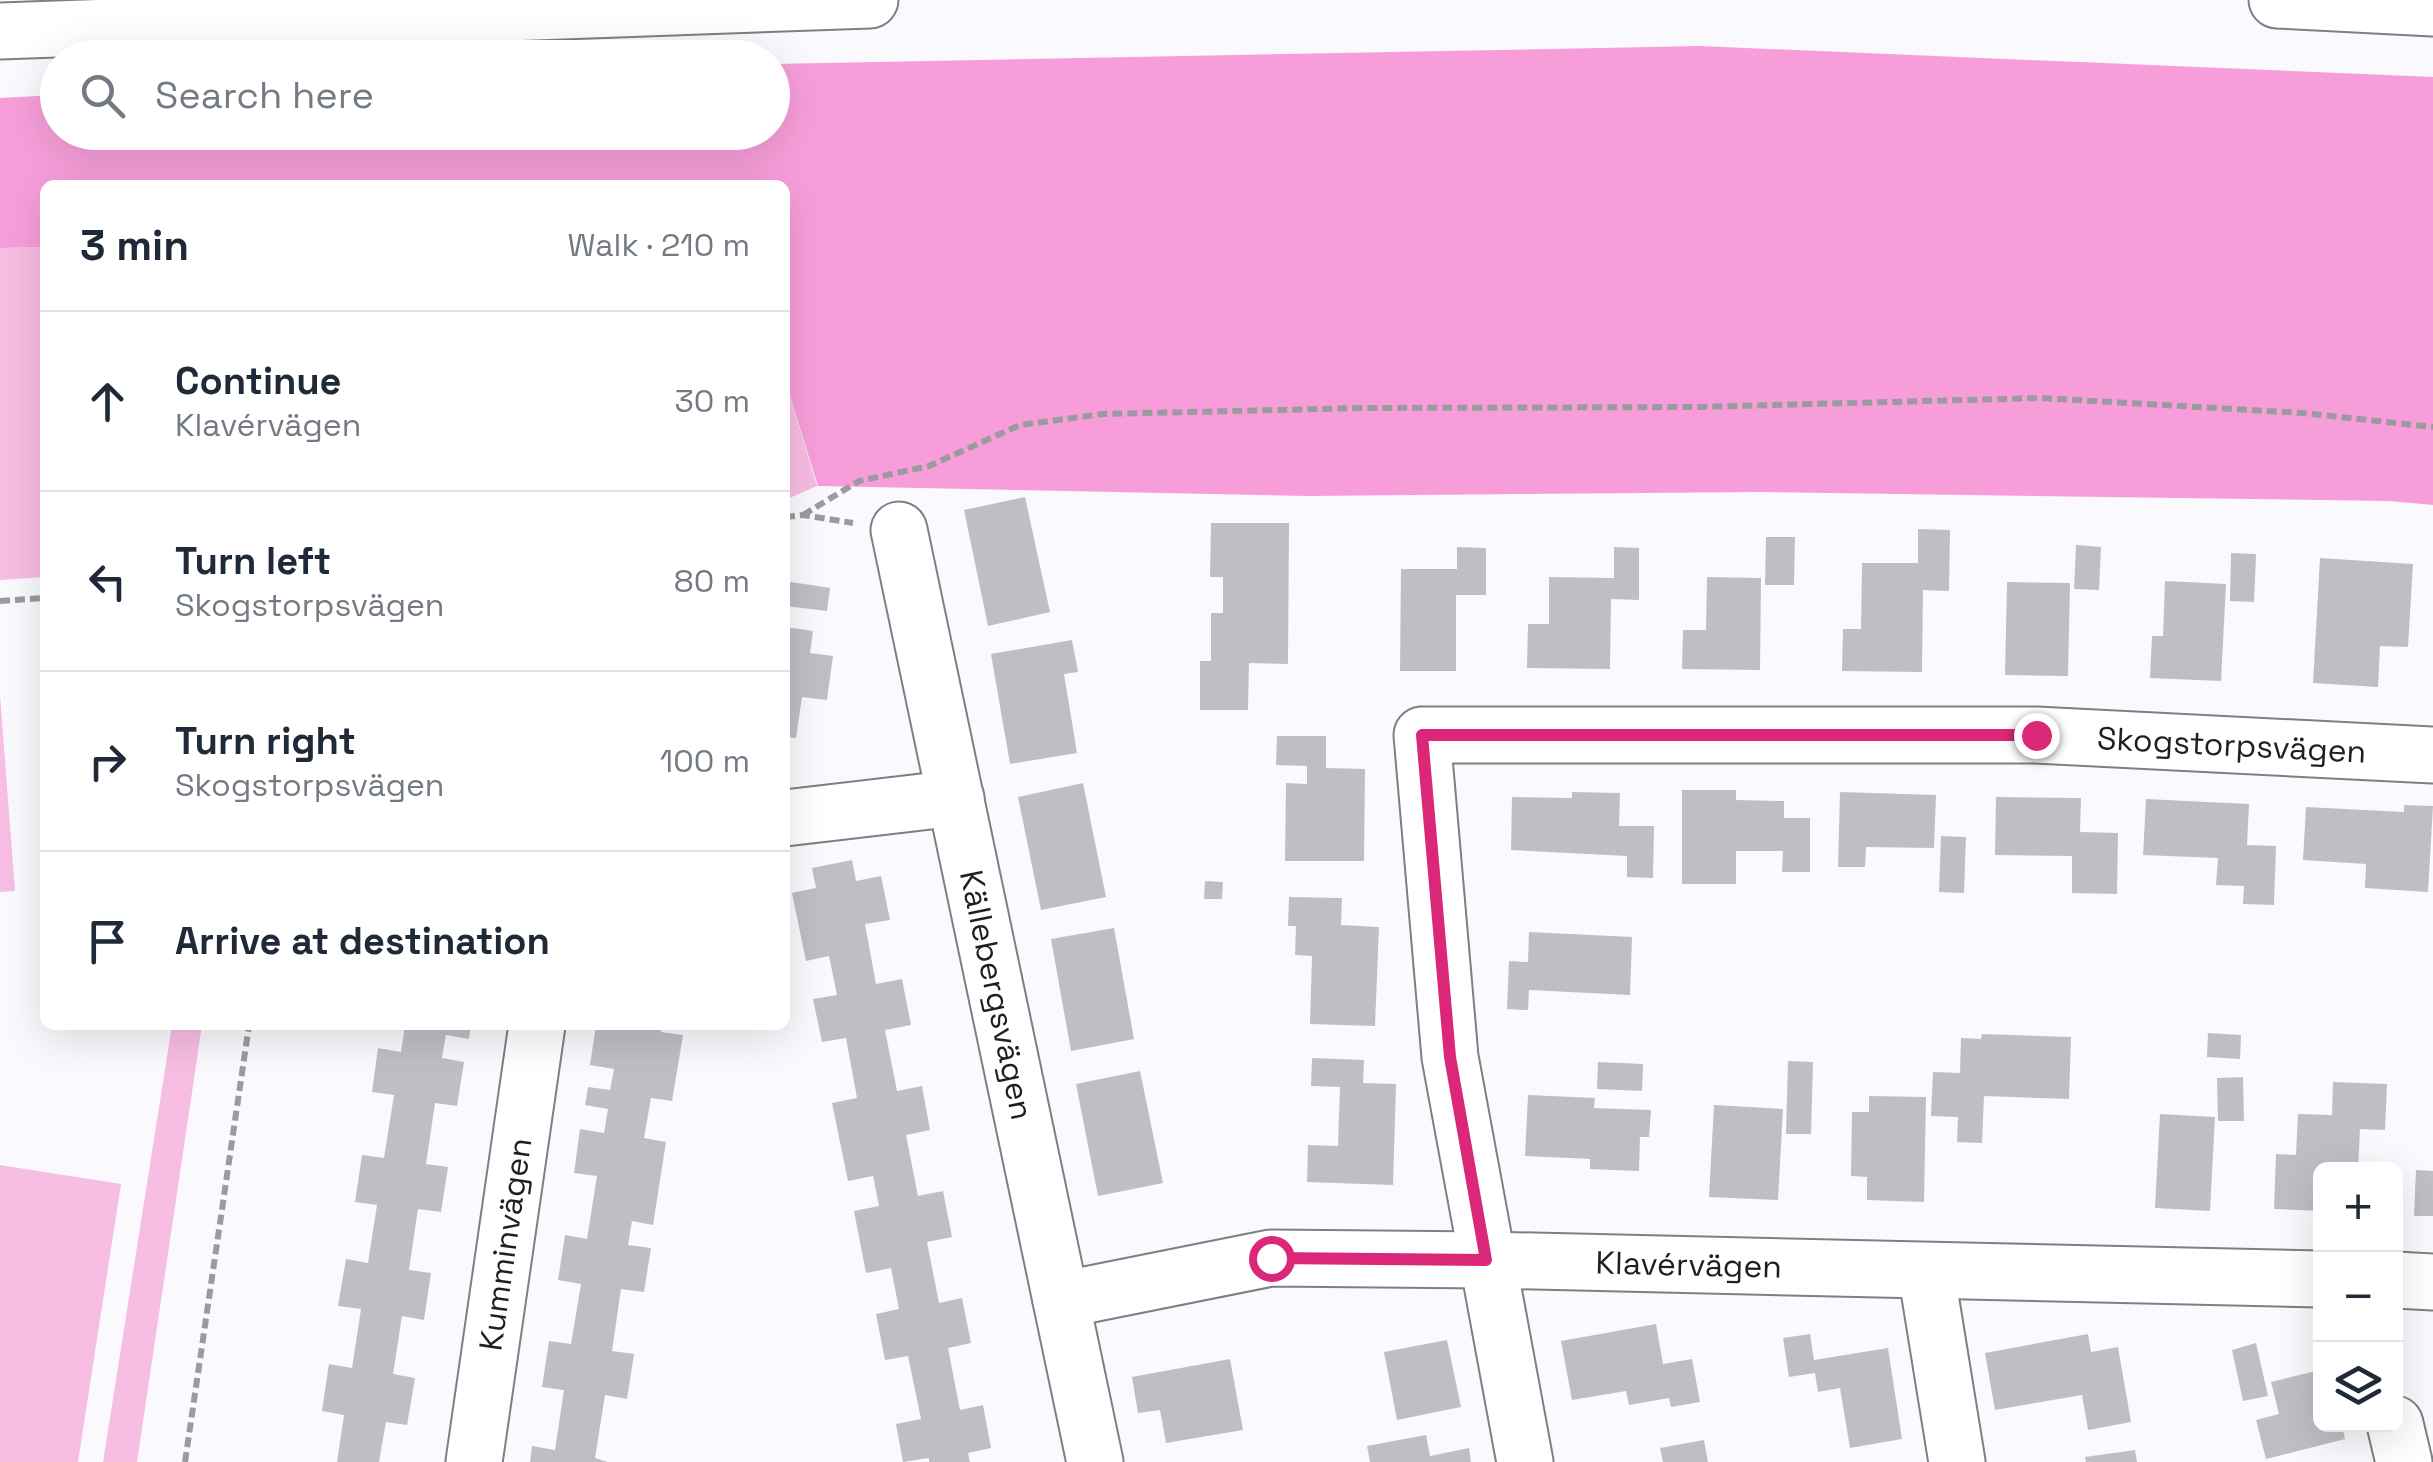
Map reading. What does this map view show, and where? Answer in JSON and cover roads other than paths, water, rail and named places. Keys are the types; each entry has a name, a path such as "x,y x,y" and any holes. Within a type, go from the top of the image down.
{"main road":[{"path":"0,31 870,0"},
{"path":"2278,0 2433,8"},
{"name":"Källebergsvägen","path":"899,530 1095,1462"},
{"name":"Skogstorpsvägen","path":"1486,1260 1450,1057 1422,735 2036,735 2433,755"},
{"path":"790,817 956,798"},
{"name":"Kumminvägen","path":"474,1462 536,1030"},
{"name":"Klavérvägen","path":"1061,1300 1271,1258 2313,1279"},
{"path":"1486,1260 1525,1462"},
{"path":"1926,1271 1957,1462"},
{"path":"2403,1280 2433,1282"},
{"path":"2397,1432 2404,1462"}]}
